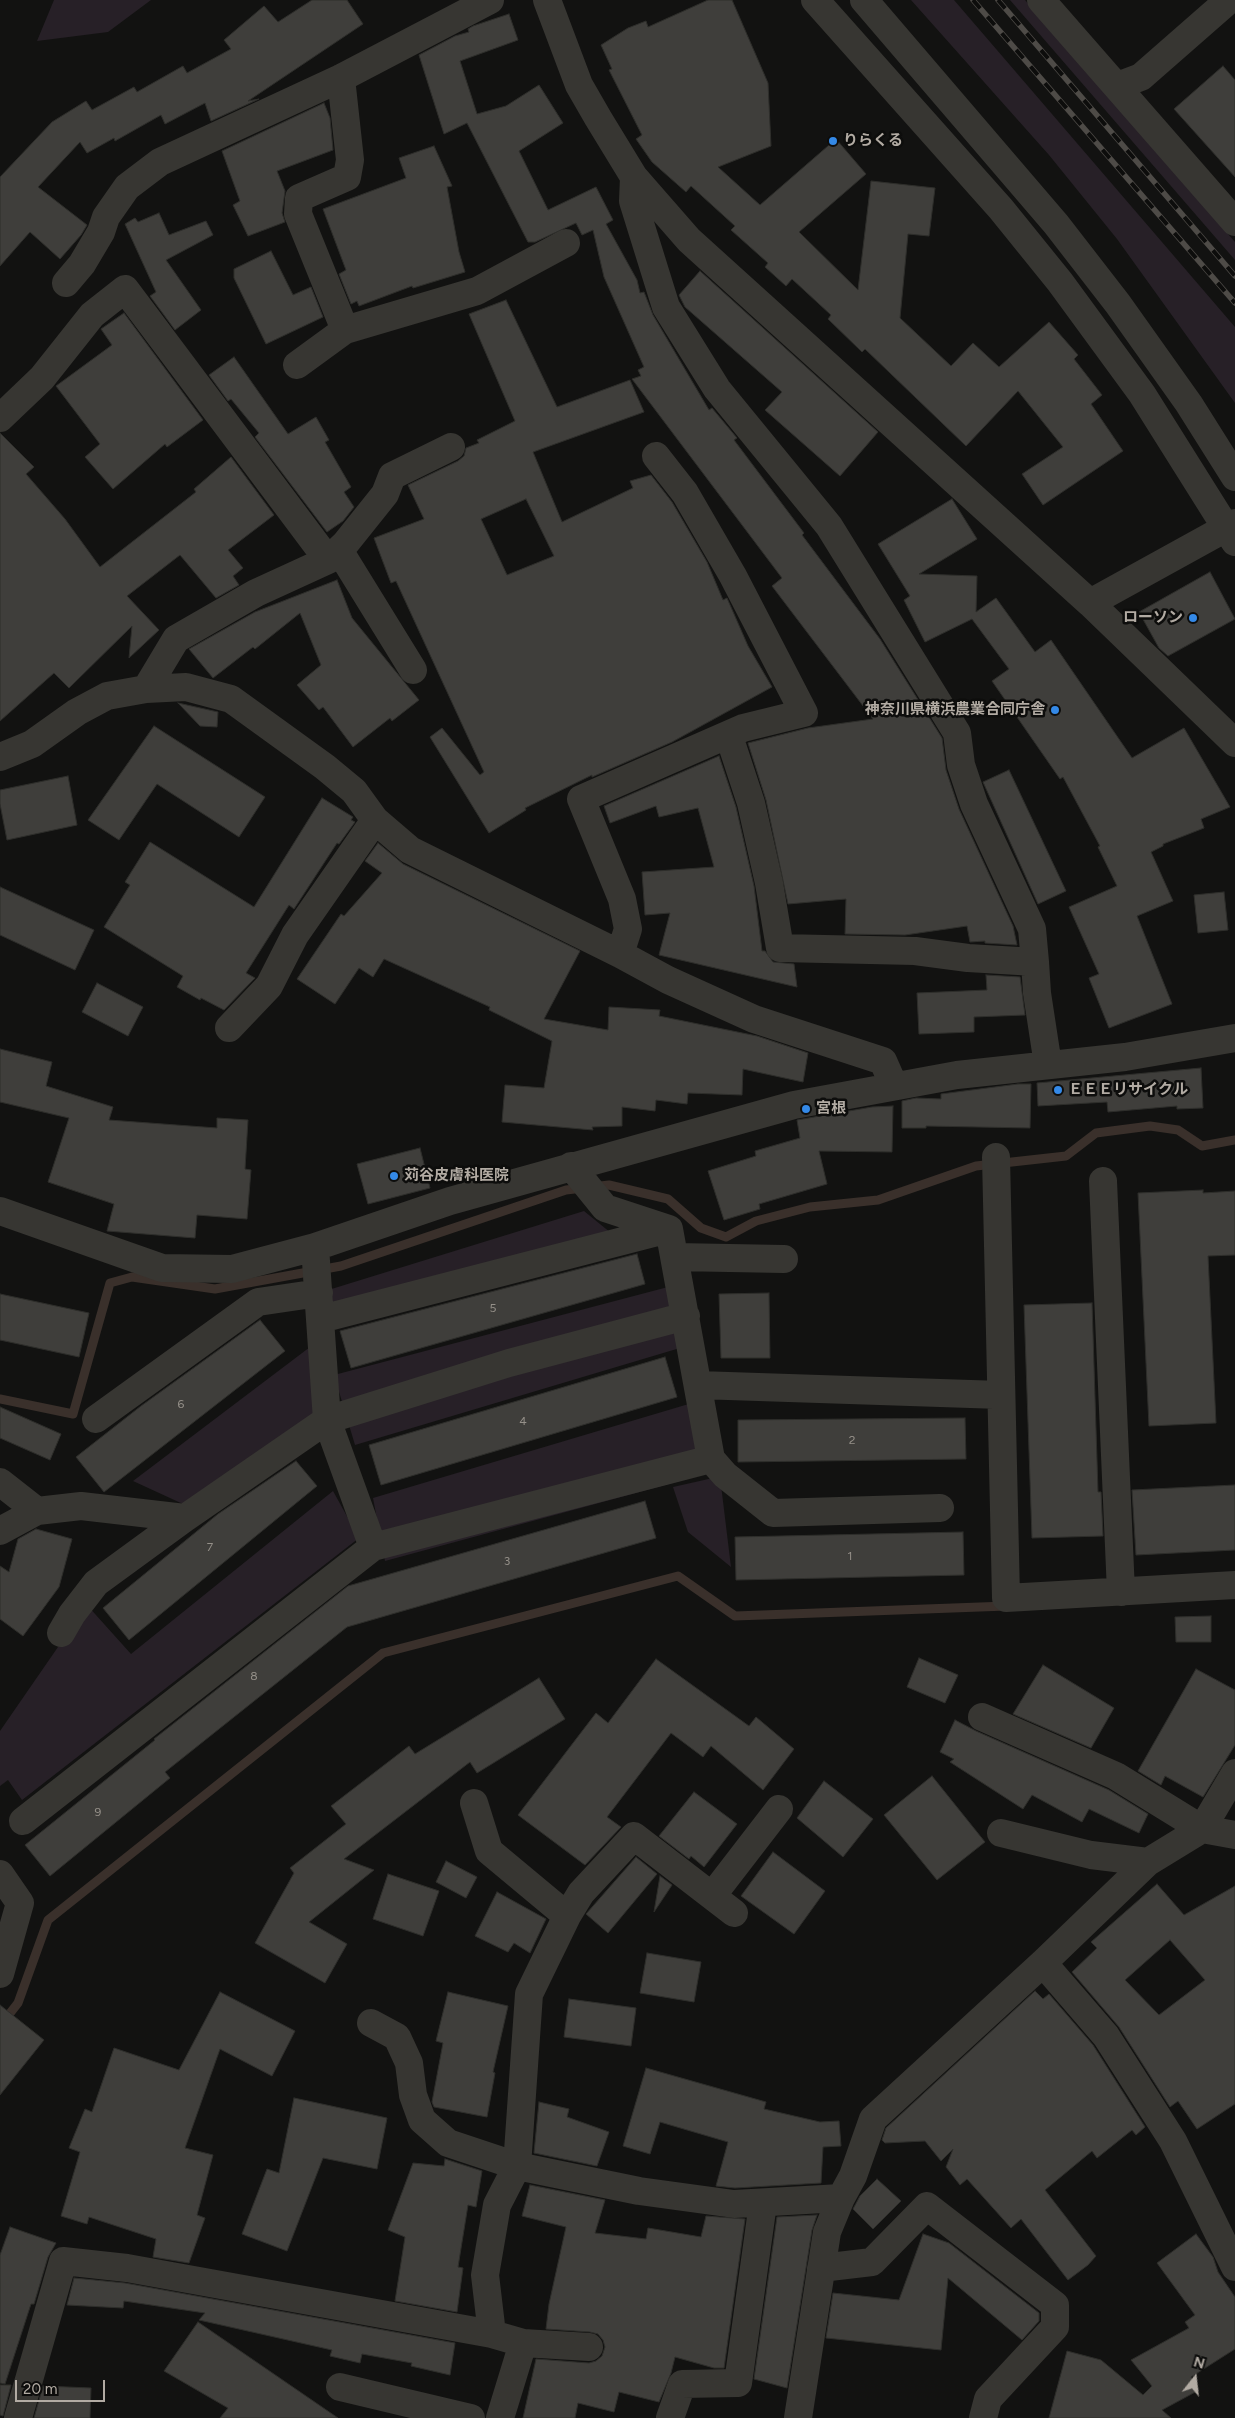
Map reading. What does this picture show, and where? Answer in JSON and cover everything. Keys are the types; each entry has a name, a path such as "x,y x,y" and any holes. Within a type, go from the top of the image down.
{"street":[{"path":"66,283 82,264 101,232 106,217 127,187 160,162 341,78 490,0"},
{"path":"547,0 579,85 634,176 690,240 1090,603 1235,742"},
{"path":"815,0 1001,210 1060,282 1142,394 1233,531 1090,603"},
{"path":"864,0 1056,224 1118,304 1189,404 1235,477"},
{"path":"1041,0 1235,222"},
{"path":"1117,86 1141,78 1229,0"},
{"path":"341,78 350,160 347,178 298,198 298,214 345,330"},
{"path":"634,176 633,201 666,307 717,389 829,526 957,733 961,766 974,804 1032,930 1036,993 1048,1065"},
{"path":"297,364 345,330 476,291 566,243"},
{"path":"0,418 42,378 92,314 125,288 333,555 413,670"},
{"path":"146,689 176,639 256,593 333,555 385,494 392,476 452,447"},
{"path":"620,954 628,929 622,899 581,799 729,736 743,728 804,713 729,568 685,493 656,456"},
{"path":"2,751 32,744 77,712 107,696 146,689 186,687 231,699 282,735 354,791 375,820 410,850 620,954 668,980 754,1019 883,1061 894,1086"},
{"path":"729,736 751,803 769,883 780,948 915,951 968,958 1035,962"},
{"path":"229,1028 269,986 295,935 375,820"},
{"path":"0,1211 162,1268 232,1269 315,1247 450,1201 794,1105 957,1074 1125,1056 1235,1038"},
{"path":"996,1157 1006,1598 1235,1585"},
{"path":"571,1166 605,1208 669,1229"},
{"path":"1103,1181 1121,1592"},
{"path":"669,1229 711,1459 725,1475 773,1513 940,1508"},
{"path":"96,1419 258,1302 320,1306 669,1229"},
{"path":"315,1247 327,1420 373,1548"},
{"path":"675,1257 784,1259"},
{"path":"61,1633 72,1614 96,1583 185,1518 327,1420 509,1363 686,1316"},
{"path":"698,1385 1001,1395"},
{"path":"22,1821 373,1548 711,1459"},
{"path":"0,1482 37,1511"},
{"path":"0,1531 37,1511 81,1506 185,1518"},
{"path":"982,1717 1116,1776 1202,1829 1235,1835"},
{"path":"798,2418 827,2232 841,2198 853,2176 873,2119 1043,1963 1148,1862 1202,1829 1235,1773"},
{"path":"474,1803 489,1851 567,1916"},
{"path":"712,1896 779,1809"},
{"path":"1001,1833 1091,1855 1148,1862"},
{"path":"492,2334 485,2275 497,2205 517,2166 529,1994 567,1916 581,1893 634,1836 734,1913"},
{"path":"0,1874 20,1903 0,1974"},
{"path":"1043,1963 1106,2036 1173,2141 1235,2267"},
{"path":"371,2023 397,2037 409,2063 413,2095 422,2120 448,2143 517,2166 639,2191 734,2204 841,2198"},
{"path":"670,2418 682,2384 738,2383 763,2203"},
{"path":"821,2268 872,2262 926,2206 1055,2305 1055,2327 988,2399 983,2418"},
{"path":"18,2418 63,2261 127,2268 492,2334 523,2343 589,2347"},
{"path":"500,2418 523,2343"},
{"path":"340,2387 471,2418"}],"shaded area":[{"path":"54,0 151,0 108,32 37,41"},
{"path":"911,0 954,0 1235,327 1235,403 1117,239 1049,155"},
{"path":"1010,0 1025,0 1235,242 1235,260"},
{"path":"584,1211 611,1233 330,1308 325,1291"},
{"path":"668,1287 680,1348 355,1445 334,1375"},
{"path":"310,1347 315,1413 183,1504 133,1481"},
{"path":"692,1403 706,1474 385,1561 373,1498"},
{"path":"713,1478 721,1485 731,1567 688,1532 673,1487"},
{"path":"333,1491 359,1538 22,1800 8,1780 0,1786 0,1731 87,1605 131,1654"}],"building":[{"path":"312,0 347,0 363,24 248,101 259,99 211,121 205,103 165,124 161,115 115,141 114,138 87,153 80,142 38,187 87,225 81,235 60,259 30,232 0,266 0,177 52,122 86,101 92,110 134,87 137,92 183,66 187,73 231,49 224,40 264,6 278,22"},
{"path":"708,0 732,0 768,83 771,146 718,167 760,205 836,139 866,174 799,232 858,290 871,181 935,188 929,236 908,234 900,318 951,366 973,343 999,367 1049,322 1078,355 1074,359 1102,395 1091,404 1123,451 1043,505 1022,474 1063,447 1018,391 966,446 865,349 862,352 828,319 831,315 792,279 786,286 765,267 768,263 731,230 735,226 691,186 686,192 652,162 636,139 642,135 609,70 612,69 601,45 628,28 646,21 648,27"},
{"path":"509,14 518,40 460,61 477,114 506,106 539,85 563,123 519,151 548,210 596,187 613,220 606,224 637,280 640,293 644,292 653,315 709,410 712,408 737,438 734,440 880,639 942,738 946,770 959,809 1013,926 1017,945 985,943 985,941 970,942 967,926 905,935 845,934 846,899 788,904 766,800 748,743 808,728 873,719 772,586 782,578 632,379 641,376 638,370 644,367 604,277 593,230 582,235 576,223 535,242 528,242 467,123 444,134 419,55 455,36 469,32 468,29 473,26"},
{"path":"1223,66 1235,80 1235,177 1174,109"},
{"path":"324,103 330,118 333,150 277,171 285,191 282,213 285,222 248,236 233,205 240,201 222,151"},
{"path":"434,146 452,186 447,187 459,252 465,272 413,288 412,286 359,306 357,301 351,304 339,274 346,270 323,209 406,178 399,158"},
{"path":"159,213 169,235 206,221 213,235 166,260 201,310 175,330 150,296 156,292 125,224 135,218 138,222"},
{"path":"271,251 293,295 311,287 323,317 266,344 234,278 234,269"},
{"path":"700,271 878,432 840,476 765,410 782,392 685,307 679,295"},
{"path":"506,300 557,407 630,380 644,412 533,452 562,522 633,488 630,481 651,475 672,502 707,562 723,600 727,598 748,646 772,687 672,742 592,777 592,775 525,808 526,810 489,833 430,737 442,728 480,775 484,772 396,581 391,583 374,538 424,519 408,485 458,461 464,456 466,448 479,443 477,440 515,421 469,314","holes":["526,499 554,556 507,575 481,519"]},
{"path":"124,313 203,420 167,447 165,444 113,489 85,457 100,444 56,386 112,345 101,329"},
{"path":"234,357 288,434 316,417 329,440 325,442 351,487 344,492 354,507 343,521 327,532 255,437 259,433 231,399 228,401 209,375"},
{"path":"0,433 34,467 26,474 65,519 100,567 196,492 194,489 231,457 274,515 228,550 243,568 233,576 239,585 216,598 180,555 127,596 159,630 129,658 132,626 69,688 54,673 0,721"},
{"path":"952,499 977,539 919,574 977,576 976,612 996,598 1035,652 1051,640 1132,758 1184,728 1230,807 1201,819 1204,828 1163,844 1163,846 1151,852 1173,901 1137,916 1172,1004 1109,1028 1089,978 1099,974 1069,907 1117,886 1098,847 1100,846 1063,777 1060,779 992,681 1009,669 972,619 925,642 904,600 910,596 878,544"},
{"path":"1210,572 1235,619 1168,656 1159,648 1139,612"},
{"path":"337,580 352,618 419,700 392,721 390,718 353,747 323,707 319,710 297,685 321,665 300,613 255,649 253,647 213,678 189,649 255,612"},
{"path":"178,703 218,712 217,727 200,726"},
{"path":"154,726 265,797 239,837 157,784 119,840 88,820"},
{"path":"719,756 736,807 754,886 762,951 765,951 773,962 794,964 797,987 659,955 670,913 645,915 642,872 714,867 698,808 659,817 656,806 610,823 604,806"},
{"path":"1009,770 1066,891 1038,904 983,782"},
{"path":"68,776 77,825 7,840 0,804 0,790"},
{"path":"322,798 353,817 351,820 355,822 339,844 337,843 294,909 289,905 246,973 255,978 224,1010 201,998 200,1000 177,987 183,976 104,927 130,885 125,882 150,842 254,907"},
{"path":"378,843 403,864 580,951 544,1019 608,1030 609,1007 660,1010 659,1016 757,1036 808,1053 803,1082 743,1069 742,1095 688,1093 687,1104 656,1100 655,1111 622,1107 622,1126 592,1127 593,1130 502,1122 505,1085 544,1088 552,1041 489,1010 490,1007 384,959 373,977 359,968 335,1004 297,979 341,914 344,916 382,873 365,861"},
{"path":"0,887 94,930 75,970 0,935"},
{"path":"1224,892 1228,930 1198,933 1194,895"},
{"path":"986,975 1020,977 1025,1015 974,1017 974,1032 919,1034 917,993 987,990"},
{"path":"97,983 143,1007 128,1036 82,1012"},
{"path":"0,1049 52,1062 46,1086 113,1107 109,1120 217,1128 217,1118 248,1120 245,1169 251,1170 247,1219 197,1215 195,1238 107,1231 114,1204 48,1182 69,1118 0,1102"},
{"path":"1201,1068 1203,1108 1177,1109 1177,1106 1108,1112 1107,1102 1038,1106 1037,1083"},
{"path":"1031,1084 1030,1128 926,1126 926,1128 902,1128 902,1101 916,1098 941,1099 941,1094"},
{"path":"893,1106 892,1152 819,1151 827,1184 759,1204 760,1209 724,1220 708,1171 756,1156 755,1151 800,1138 797,1120 872,1107"},
{"name":"苅谷皮膚科医院","path":"420,1148 430,1188 368,1204 357,1164"},
{"path":"1203,1190 1203,1193 1235,1191 1235,1255 1208,1256 1216,1423 1149,1426 1138,1193"},
{"path":"637,1254 645,1284 351,1368 340,1331"},
{"path":"769,1293 770,1358 721,1358 719,1294"},
{"path":"0,1294 89,1313 79,1357 0,1340"},
{"path":"1092,1303 1098,1492 1101,1492 1103,1536 1032,1538 1024,1305"},
{"path":"260,1320 285,1351 104,1492 76,1457 141,1406"},
{"path":"665,1357 677,1397 381,1485 369,1445"},
{"path":"0,1407 61,1434 50,1460 0,1438"},
{"path":"965,1418 966,1459 738,1462 738,1420"},
{"path":"296,1461 317,1486 129,1640 103,1608 218,1514"},
{"path":"1235,1485 1235,1550 1136,1555 1132,1490"},
{"path":"645,1501 656,1538 347,1627 165,1772 170,1778 50,1876 25,1845 154,1739 348,1586"},
{"path":"36,1529 72,1539 59,1587 23,1636 0,1619 0,1566 9,1572 18,1539"},
{"path":"963,1532 964,1575 736,1580 735,1537"},
{"path":"1211,1616 1211,1642 1176,1642 1175,1617"},
{"path":"919,1658 958,1675 945,1703 907,1687"},
{"path":"656,1659 749,1726 756,1717 794,1749 763,1790 711,1746 703,1757 671,1733 607,1817 621,1827 585,1865 518,1815 596,1713 608,1723"},
{"path":"1043,1665 1114,1708 1091,1748 1013,1714"},
{"path":"1196,1669 1235,1690 1235,1745 1203,1797 1165,1776 1161,1785 1138,1771"},
{"path":"539,1678 565,1719 477,1773 470,1762 344,1859 374,1870 309,1922 347,1944 325,1983 255,1943 294,1873 290,1868 346,1824 331,1806 409,1746 415,1754"},
{"path":"955,1720 1109,1790 1148,1814 1139,1833 1089,1809 1082,1822 1032,1795 1023,1809 950,1762 954,1759 940,1752"},
{"path":"932,1776 985,1842 937,1880 884,1815"},
{"path":"824,1781 873,1819 843,1857 797,1818"},
{"path":"694,1792 737,1824 704,1867 691,1856 689,1859 659,1836"},
{"path":"773,1852 825,1891 794,1934 741,1896"},
{"path":"636,1857 657,1874 608,1933 586,1914"},
{"path":"446,1861 477,1877 466,1898 436,1882"},
{"path":"388,1874 439,1891 423,1936 373,1919"},
{"path":"660,1876 672,1885 654,1912"},
{"path":"1157,1884 1184,1915 1235,1886 1235,2104 1197,2129 1178,2101 1170,2107 1119,2027 1072,1972 1097,1948 1091,1942","holes":["1170,1940 1205,1980 1159,2015 1125,1980"]},
{"path":"497,1892 546,1919 530,1953 514,1943 508,1952 475,1936"},
{"path":"647,1953 701,1962 694,2002 640,1993"},
{"path":"1035,1991 1043,1999 1049,1994 1093,2045 1145,2127 1136,2135 1132,2130 1097,2158 1092,2151 1045,2190 1096,2256 1088,2265 1068,2280 1021,2219 1011,2228 967,2179 960,2185 946,2167 953,2149 941,2161 925,2141 885,2143 882,2140 886,2128"},
{"path":"220,1992 295,2031 272,2076 220,2049 185,2148 213,2155 197,2215 205,2218 189,2263 153,2257 156,2239 89,2217 87,2224 61,2216 80,2152 69,2148 85,2109 92,2112 114,2048 179,2070"},
{"path":"448,1992 508,2006 493,2072 495,2073 487,2117 434,2107 432,2102 443,2043 436,2041"},
{"path":"569,1999 636,2008 631,2046 564,2037"},
{"path":"0,2005 44,2040 0,2095"},
{"path":"646,2068 766,2102 764,2109 820,2122 839,2121 841,2146 823,2147 821,2183 735,2188 716,2186 728,2142 660,2122 650,2154 623,2146"},
{"path":"294,2098 387,2118 377,2169 323,2158 287,2251 242,2234 267,2169 279,2173"},
{"path":"539,2102 569,2109 567,2117 609,2132 597,2166 534,2153"},
{"path":"445,2159 482,2171 476,2207 468,2205 458,2267 463,2268 457,2312 395,2301 405,2237 388,2230 413,2163 444,2166"},
{"path":"877,2179 901,2201 873,2229 853,2209 860,2196"},
{"path":"530,2185 605,2200 595,2233 646,2239 648,2228 701,2237 706,2216 745,2219 724,2368 714,2368 675,2357 671,2373 659,2402 619,2392 614,2412 578,2403 575,2418 523,2418 536,2359 589,2363 596,2361 602,2356 605,2347 603,2340 598,2334 546,2329 549,2304 566,2227 522,2216"},
{"path":"817,2215 812,2230 787,2388 754,2379 777,2217"},
{"path":"10,2227 56,2243 48,2257 34,2304 31,2304 5,2384 0,2383 0,2255"},
{"path":"923,2234 949,2243 1039,2313 1039,2321 1022,2340 948,2278 941,2350 826,2338 833,2293 899,2300"},
{"path":"1196,2234 1213,2257 1218,2272 1235,2297 1235,2349 1191,2377 1199,2390 1162,2410 1171,2418 1049,2418 1067,2351 1101,2360 1143,2395 1152,2386 1131,2360 1189,2328 1185,2322 1195,2315 1157,2263"},
{"path":"74,2278 125,2283 455,2343 450,2375 411,2366 412,2363 362,2354 360,2363 330,2356 332,2350 199,2320 205,2313 124,2301 123,2308 67,2305"},
{"path":"198,2322 338,2418 220,2418 228,2408 164,2371"},
{"path":"0,2385 11,2385 3,2416 0,2415"},
{"path":"43,2386 91,2388 90,2418 34,2418"}],"waterway":[{"path":"0,1399 73,1414 110,1283 132,1277 215,1289 341,1266 566,1190 609,1185 668,1199 701,1228 726,1237 756,1221 810,1207 878,1200 976,1166 1066,1156 1096,1133 1150,1126 1178,1130 1202,1146 1235,1140"},
{"path":"0,2026 18,2003 48,1920 383,1653 678,1576 735,1616 1007,1606"}],"railway":[{"path":"973,0 1235,303"},
{"path":"998,0 1235,276"}],"place":[{"name":"りらくる","path":"833,141"},
{"name":"ローソン","path":"1193,618"},
{"name":"神奈川県横浜農業合同庁舎","path":"1055,710"},
{"name":"ＥＥＥリサイクル","path":"1058,1090"},
{"name":"宮根","path":"806,1109"},
{"name":"苅谷皮膚科医院","path":"394,1176"}]}
